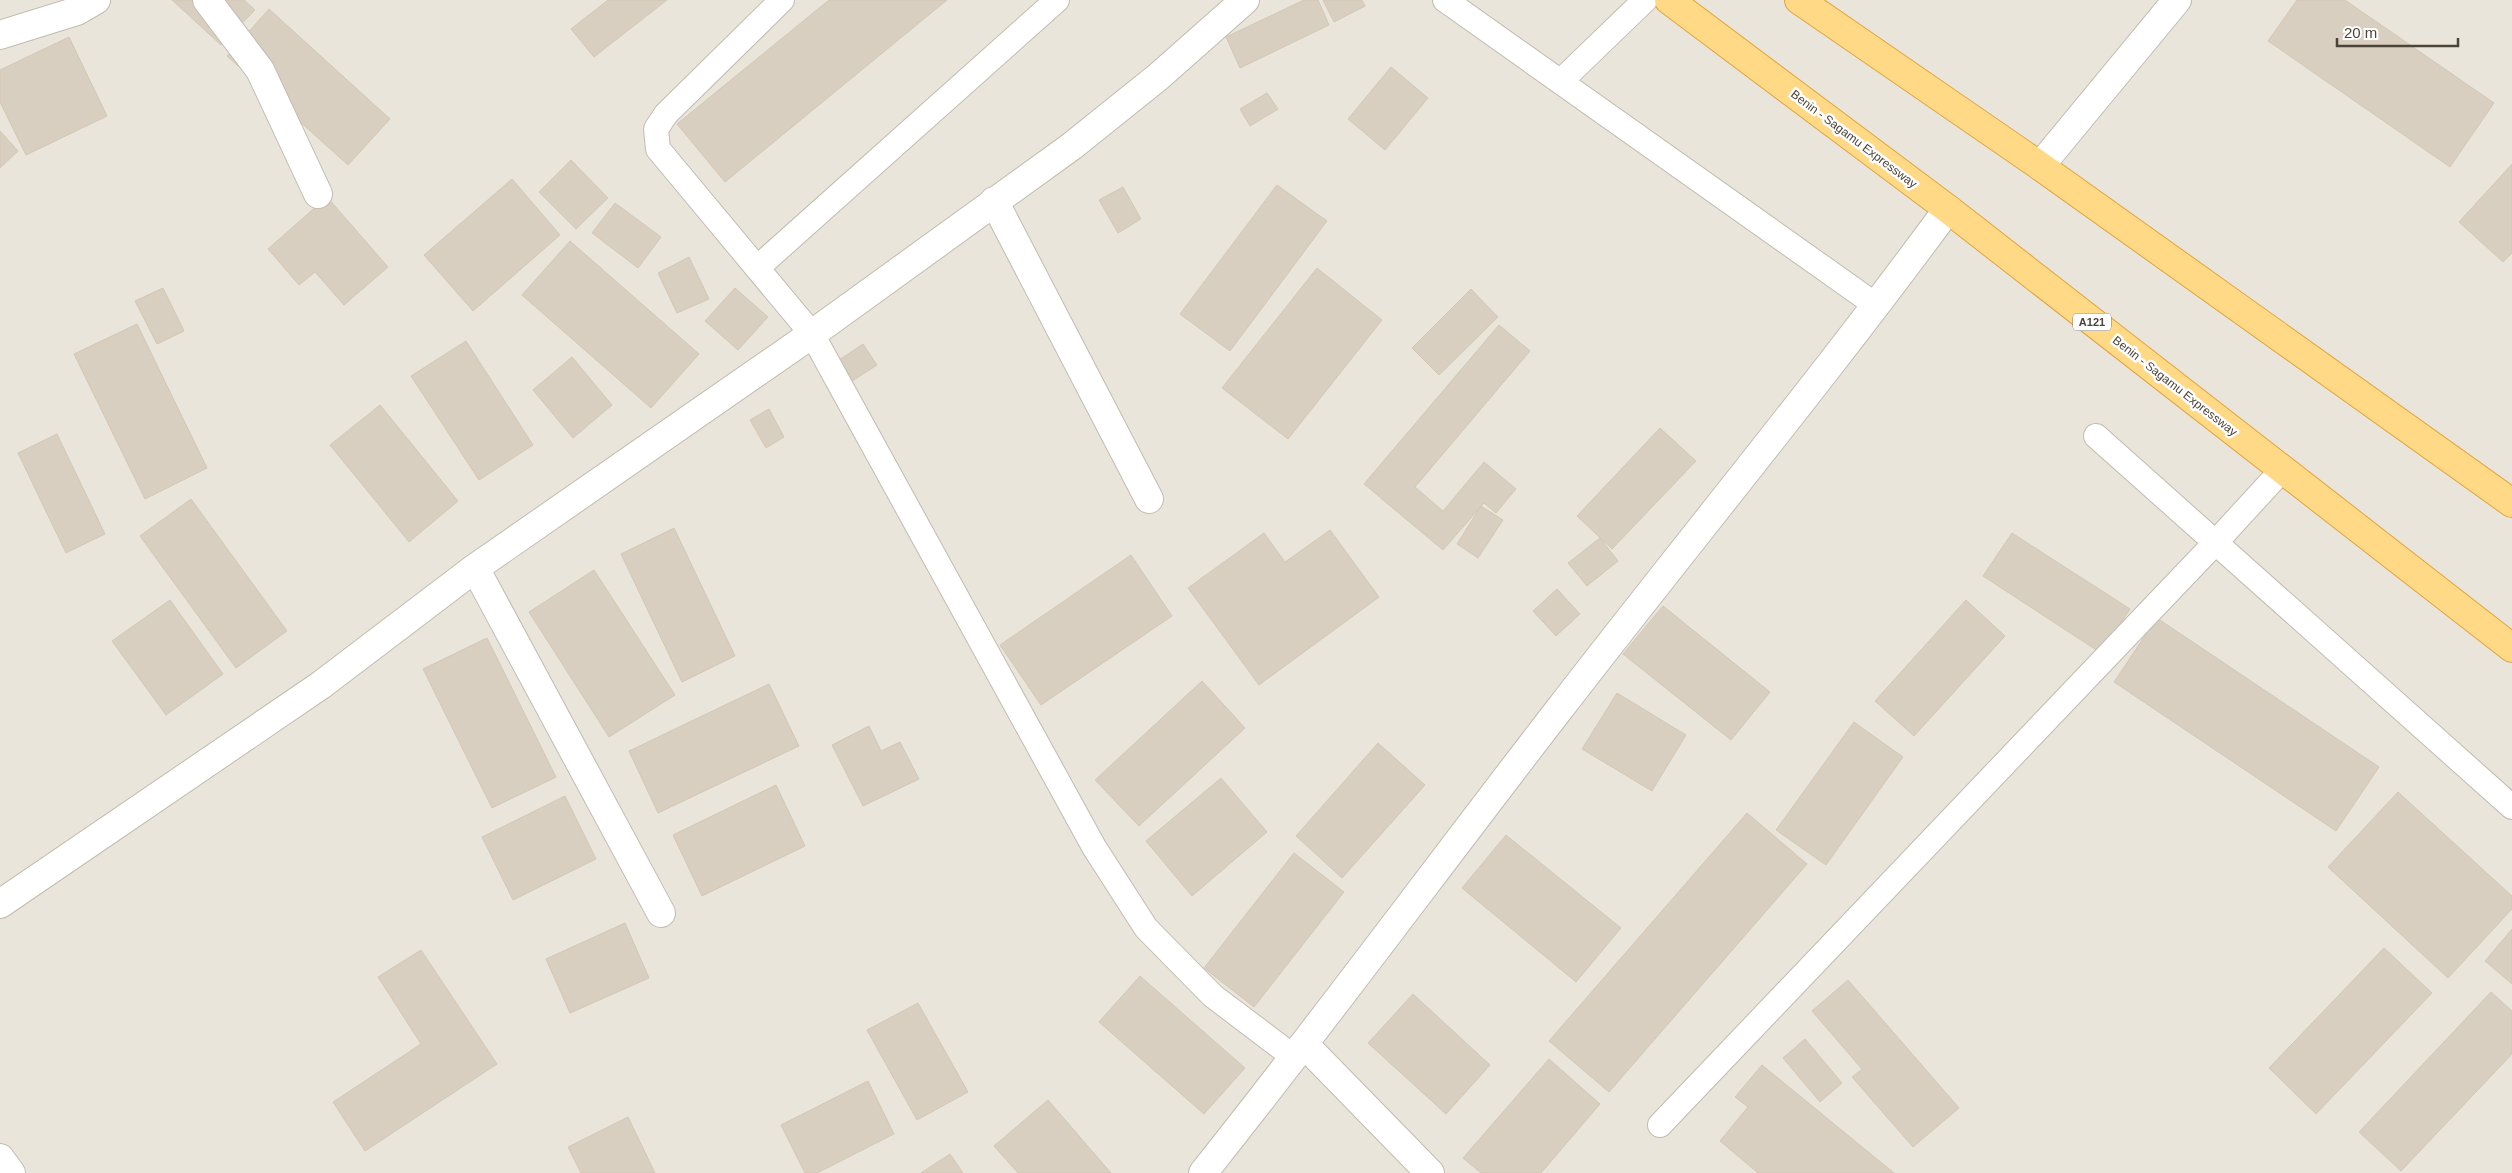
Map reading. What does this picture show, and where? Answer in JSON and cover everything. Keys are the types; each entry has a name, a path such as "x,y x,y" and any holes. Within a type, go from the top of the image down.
{"highway":[{"name":"Benin - Sagamu Expressway","path":"1669,0 1948,209 2512,648"},
{"path":"1799,0 2040,166 2512,503"}],"street":[{"path":"0,35 77,11 96,0"},
{"path":"207,0 260,70 318,194"},
{"path":"0,904 321,685 475,568 812,334 1072,146 1158,76 1245,0"},
{"path":"2040,166 2177,0"},
{"path":"994,201 1149,499"},
{"path":"1204,1173 1300,1052 1560,707 1877,306 1948,209"},
{"path":"475,568 661,913"},
{"path":"1300,1052 1430,1173"},
{"path":"0,1158 11,1173"}],"lane":[{"path":"782,0 666,114 656,129 658,149 812,334 1090,838 1146,928 1213,996 1300,1052"},
{"path":"757,268 1058,0"},
{"path":"1445,0 1877,306"},
{"path":"1561,81 1645,0"},
{"path":"2096,436 2512,807"},
{"path":"1660,1125 2216,542 2282,470"}],"shaded area":[{"path":"0,0 2512,0 2512,1173 0,1173"}],"building":[{"path":"172,0 244,0 255,10 221,45"},
{"path":"608,0 667,0 594,57 571,29"},
{"path":"829,0 947,0 725,182 677,124"},
{"path":"1304,0 1318,0 1329,25 1240,68 1226,37"},
{"path":"1323,0 1362,0 1365,6 1334,22"},
{"path":"2297,0 2345,0 2494,103 2450,167 2268,41"},
{"path":"269,9 390,119 348,165 227,56"},
{"path":"69,37 107,116 26,155 0,102 0,70"},
{"path":"1391,67 1428,98 1385,150 1348,119"},
{"path":"1267,93 1278,109 1250,126 1240,109"},
{"path":"0,131 18,151 0,168"},
{"path":"571,160 608,198 576,229 539,192"},
{"path":"2512,164 2512,253 2503,262 2459,222"},
{"path":"512,179 560,235 473,311 424,255"},
{"path":"1277,185 1327,221 1230,351 1180,314"},
{"path":"1123,187 1141,219 1118,233 1099,200"},
{"path":"327,197 388,267 344,305 315,272 299,285 268,249"},
{"path":"615,203 661,237 638,268 592,233"},
{"path":"570,241 699,354 651,408 522,295"},
{"path":"689,257 709,299 677,313 658,273"},
{"path":"1317,268 1382,320 1288,439 1222,388"},
{"path":"163,288 184,331 157,344 135,301"},
{"path":"735,288 768,317 738,350 705,321"},
{"path":"1471,289 1498,317 1439,375 1412,348"},
{"path":"137,324 207,468 145,499 74,354"},
{"path":"1499,325 1530,351 1415,487 1443,511 1484,462 1516,489 1496,513 1484,503 1443,550 1364,484"},
{"path":"466,341 533,445 479,480 411,376"},
{"path":"863,344 877,365 852,381 839,360"},
{"path":"572,357 612,405 573,438 533,390"},
{"path":"380,405 458,501 409,542 330,445"},
{"path":"769,409 784,437 766,448 750,420"},
{"path":"1660,428 1696,461 1612,549 1577,516"},
{"path":"57,434 105,534 66,553 18,453"},
{"path":"191,499 287,631 236,668 140,536"},
{"path":"1481,506 1503,520 1478,558 1457,544"},
{"path":"674,528 735,656 682,682 621,554"},
{"path":"1330,530 1379,597 1259,685 1188,588 1264,533 1285,562"},
{"path":"2012,533 2130,609 2101,653 1983,576"},
{"path":"1600,538 1618,561 1587,586 1568,563"},
{"path":"1131,555 1172,616 1041,705 1000,645"},
{"path":"594,570 675,695 609,737 529,612"},
{"path":"1557,589 1580,614 1556,636 1533,611"},
{"path":"170,600 223,674 166,715 112,641"},
{"path":"1966,600 2005,636 1914,736 1875,701"},
{"path":"1663,606 1770,692 1731,740 1623,654"},
{"path":"2157,618 2379,767 2336,831 2114,682"},
{"path":"487,638 556,777 492,808 423,669"},
{"path":"1202,681 1245,728 1139,826 1095,780"},
{"path":"769,684 799,746 658,813 629,751"},
{"path":"1617,693 1686,735 1652,791 1582,749"},
{"path":"1854,722 1903,757 1826,865 1776,830"},
{"path":"869,726 881,751 900,742 919,779 863,806 832,745"},
{"path":"1378,743 1425,785 1342,878 1296,836"},
{"path":"1221,778 1267,832 1192,896 1146,841"},
{"path":"776,785 805,846 702,896 673,835"},
{"path":"2398,792 2512,896 2512,909 2448,978 2328,867"},
{"path":"565,796 596,859 513,900 482,837"},
{"path":"1747,813 1807,864 1609,1092 1549,1041"},
{"path":"1506,835 1621,928 1576,982 1462,888"},
{"path":"1294,853 1344,892 1254,1007 1204,968"},
{"path":"625,923 649,978 570,1013 546,959"},
{"path":"2512,929 2512,984 2485,961"},
{"path":"2384,948 2432,993 2316,1114 2269,1068"},
{"path":"421,950 497,1064 365,1151 333,1102 421,1044 378,977"},
{"path":"1140,976 1245,1068 1204,1114 1099,1022"},
{"path":"1848,980 1959,1108 1913,1147 1852,1077 1862,1069 1812,1011"},
{"path":"2491,992 2512,1011 2512,1054 2401,1171 2359,1132"},
{"path":"1413,994 1490,1065 1446,1114 1368,1043"},
{"path":"918,1003 968,1092 917,1120 867,1030"},
{"path":"1805,1039 1842,1083 1820,1102 1783,1058"},
{"path":"1549,1059 1600,1104 1541,1173 1481,1173 1463,1158"},
{"path":"1762,1065 1894,1173 1758,1173 1720,1141 1748,1107 1735,1097"},
{"path":"868,1081 894,1134 817,1173 805,1173 781,1125"},
{"path":"1048,1100 1111,1173 1018,1173 994,1146"},
{"path":"628,1117 655,1173 581,1173 568,1147"},
{"path":"950,1154 963,1173 921,1173"}]}
